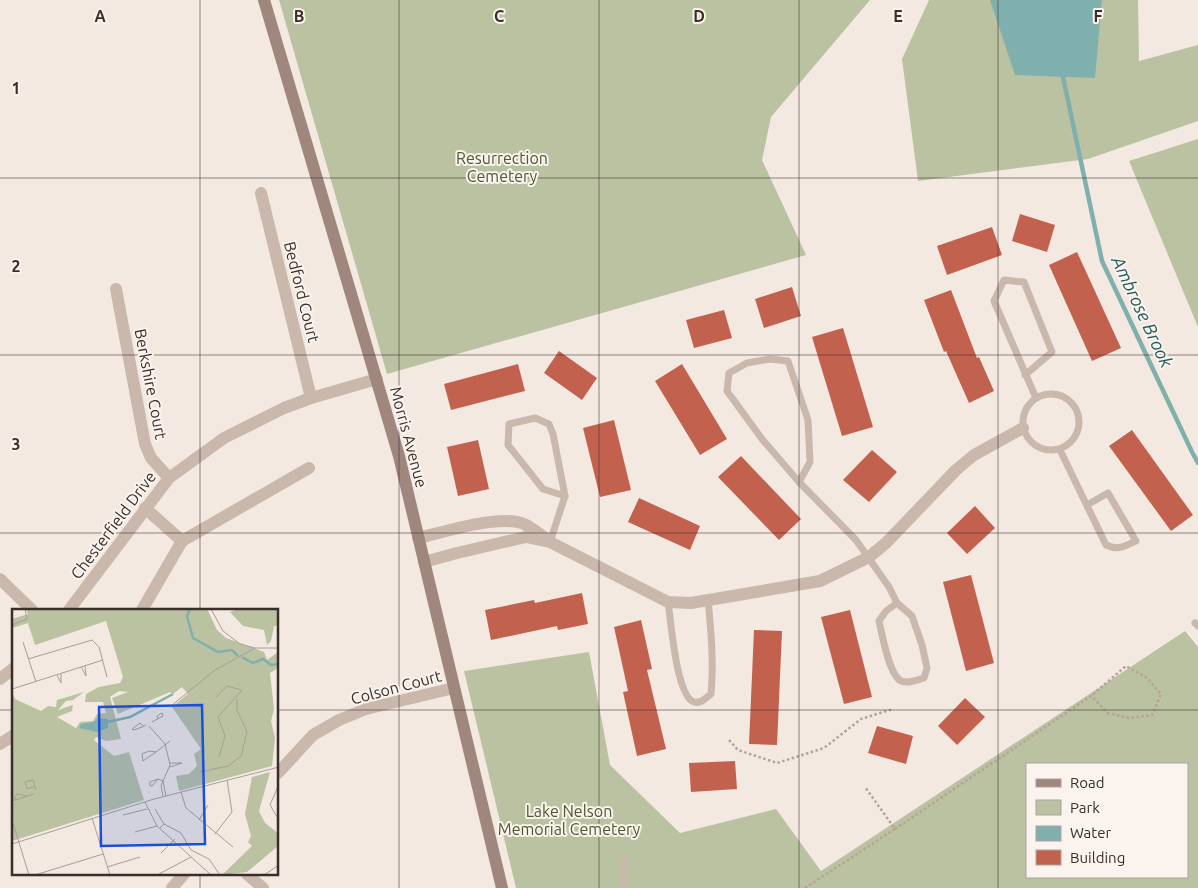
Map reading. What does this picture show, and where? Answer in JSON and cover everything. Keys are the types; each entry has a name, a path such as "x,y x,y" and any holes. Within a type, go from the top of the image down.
{"street":[{"name":"Morris Avenue","path":"264,0 399,456 502,888"},
{"name":"Bedford Court","path":"261,193 311,398"},
{"name":"Berkshire Court","path":"116,289 145,444 151,458 169,478"},
{"name":"Chesterfield Drive","path":"70,609 169,478 224,438 284,408 311,398 377,379"},
{"path":"418,538 482,523 510,520 525,524 550,542 668,602 691,603 820,580 869,557 886,543 956,470 974,455 1023,428"},
{"path":"143,609 182,541 309,468"},
{"path":"145,508 182,541"},
{"path":"424,562 526,537 550,542"},
{"path":"0,579 31,609"},
{"path":"0,679 12,670"},
{"name":"Colson Court","path":"279,772 313,735 339,720 366,709 454,688"},
{"path":"0,744 12,736"},
{"path":"172,888 182,876"},
{"path":"248,876 263,888"}],"lane":[{"path":"1025,375 1052,352 1024,282 1004,280 994,301 1025,375 1036,398"},
{"path":"799,482 810,462 808,420 788,360 770,359 747,362 729,373 727,391 762,439 799,482 856,540 889,587 897,603 912,616 927,668 924,678 912,682 902,682 896,676 888,658 879,621 886,610 897,603"},
{"path":"1054,394 1064,396 1072,402 1080,420 1079,429 1069,445 1060,450 1050,451 1041,449 1033,444 1027,436 1023,428 1023,419 1025,411 1036,398 1054,394"},
{"path":"550,542 565,496 553,434 548,424 536,418 509,424 508,445 543,489 565,496"},
{"path":"1060,450 1106,545 1114,549 1136,541 1108,493 1087,505"},
{"path":"668,602 676,665 686,696 694,702 701,702 711,694 713,674 708,600"},
{"path":"623,888 625,858"}],"path":[{"path":"804,888 895,829 1091,696 1126,666 1146,678 1161,694 1152,714 1128,718 1108,713 1091,696"},
{"path":"729,740 738,750 777,763 824,748 861,719 893,709"},
{"path":"865,787 895,829"}],"green space":[{"name":"Resurrection Cemetery","path":"279,0 870,0 771,117 762,160 806,255 387,374"},
{"path":"929,0 1138,0 1139,61 1198,45 1198,121 1088,159 918,181 902,59"},
{"path":"1198,139 1198,327 1129,161"},
{"name":"Lake Nelson Memorial Cemetery","path":"1185,631 1198,647 1198,888 516,888 464,671 589,652 610,765 680,833 776,809 821,871"}],"water":[{"path":"990,0 1102,0 1095,78 1015,75"}],"building":[{"path":"1020,214 1055,225 1047,252 1012,241"},
{"path":"992,227 1002,255 947,275 937,246"},
{"path":"1077,252 1121,348 1092,361 1049,265"},
{"path":"792,287 801,316 764,328 755,299"},
{"path":"951,290 977,358 979,357 994,391 969,403 946,351 944,352 924,300"},
{"path":"724,310 732,338 694,348 686,320"},
{"path":"843,328 873,427 842,436 812,337"},
{"path":"559,351 597,378 582,400 544,373"},
{"path":"518,364 525,391 451,410 444,384"},
{"path":"682,364 727,439 700,455 655,381"},
{"path":"614,420 631,490 600,497 583,428"},
{"path":"1132,430 1193,515 1171,531 1109,446"},
{"path":"478,440 489,489 458,496 447,447"},
{"path":"872,450 897,472 869,502 843,480"},
{"path":"741,456 801,519 779,540 718,477"},
{"path":"639,498 700,526 690,550 628,522"},
{"path":"975,506 995,528 967,554 947,533"},
{"path":"971,575 994,663 966,671 943,582"},
{"path":"582,593 588,624 558,630 557,626 491,640 485,610 534,600 535,603"},
{"path":"850,610 872,697 844,704 821,617"},
{"path":"641,620 652,669 647,670 666,749 637,756 623,692 628,691 614,627"},
{"path":"754,630 782,631 777,745 749,744"},
{"path":"965,698 985,717 957,745 938,726"},
{"path":"877,726 913,736 906,764 868,753"},
{"path":"735,761 737,789 691,792 689,763"}],"waterway":[{"name":"Ambrose Brook","path":"1063,77 1102,261 1198,463"}]}
